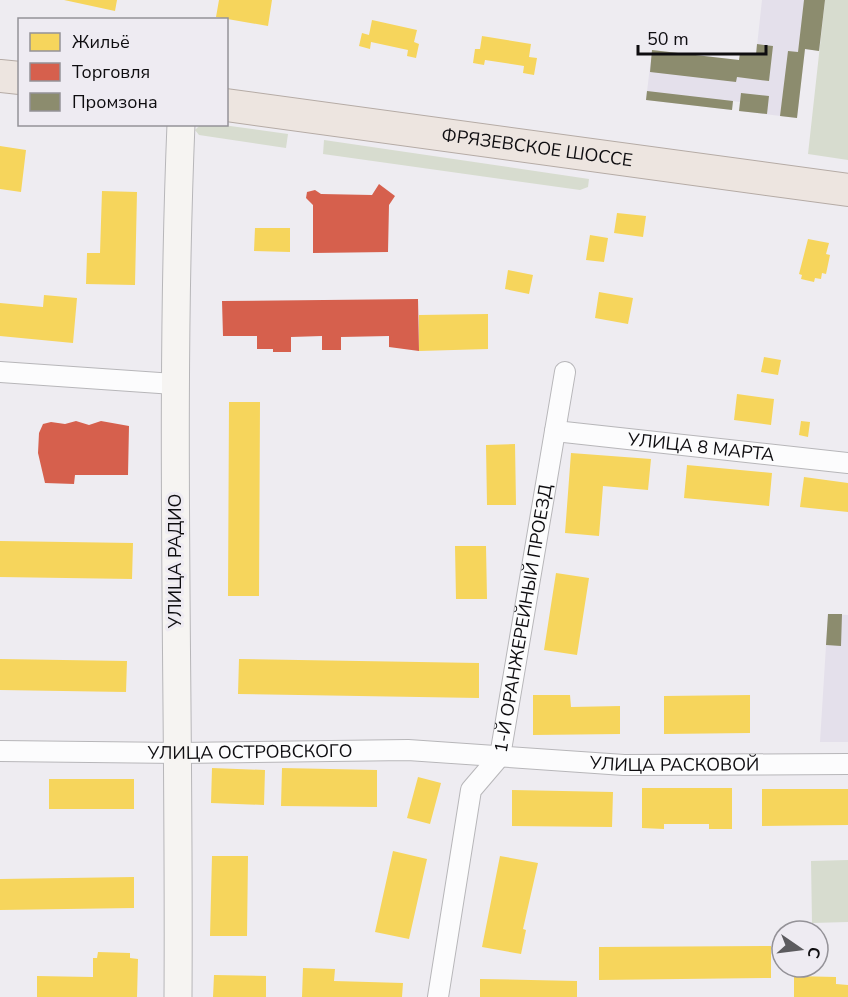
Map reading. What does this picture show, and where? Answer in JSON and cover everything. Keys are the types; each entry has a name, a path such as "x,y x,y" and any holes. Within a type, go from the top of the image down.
{"highway":[{"path":"0,76 18,78"},
{"name":"ФРЯЗЕВСКОЕ ШОССЕ","path":"228,105 848,190"}],"main road":[{"name":"УЛИЦА РАДИО","path":"178,997 179,753 174,384 181,126"}],"street":[{"path":"0,372 174,384"},
{"name":"1-Й ОРАНЖЕРЕЙНЫЙ ПРОЕЗД","path":"438,997 471,789 500,756 566,372"},
{"name":"УЛИЦА 8 МАРТА","path":"555,432 848,463"},
{"name":"УЛИЦА ОСТРОВСКОГО","path":"0,751 179,753 408,750 500,756"},
{"name":"УЛИЦА РАСКОВОЙ","path":"500,756 624,765 848,764"}],"shaded area":[{"path":"762,0 825,0 819,51 805,49 797,118 739,111 740,102 733,101 732,110 646,100 652,50 739,60 740,53 756,55"},
{"path":"825,0 848,0 848,160 808,154"},
{"path":"199,126 228,126 288,134 286,148 199,135 195,130"},
{"path":"324,140 589,179 588,187 580,190 323,154"},
{"path":"828,614 848,615 848,742 820,742"},
{"path":"848,860 848,922 830,922 830,919 812,919 811,861"}],"building: Жильё":[{"path":"64,0 117,0 115,11"},
{"path":"219,0 272,0 268,26 216,17"},
{"path":"372,20 417,30 414,42 419,44 416,58 407,56 408,50 371,42 370,49 359,46 362,33 369,35"},
{"path":"482,36 531,44 529,57 537,58 534,75 523,73 524,66 485,60 484,65 473,63 475,49 480,49"},
{"path":"0,146 26,150 21,192 0,189"},
{"path":"102,191 137,192 135,285 86,284 87,253 100,253"},
{"path":"617,213 646,216 643,237 614,233"},
{"path":"255,228 290,228 290,252 254,251"},
{"path":"590,235 608,238 604,262 586,260"},
{"path":"808,239 829,243 826,254 830,255 826,274 822,273 821,279 815,278 814,282 801,279 802,275 799,274"},
{"path":"508,270 533,275 529,294 505,289"},
{"path":"599,292 633,298 628,324 595,318"},
{"path":"44,295 77,298 73,343 0,336 0,303 43,307"},
{"path":"488,314 488,349 419,351 419,315"},
{"path":"764,357 781,360 778,375 761,372"},
{"path":"737,394 774,399 771,425 734,420"},
{"path":"229,402 260,402 259,596 228,596"},
{"path":"801,421 810,422 808,437 799,435"},
{"path":"515,444 516,505 487,505 486,445"},
{"path":"571,453 651,459 648,490 603,486 599,536 565,533"},
{"path":"687,465 772,473 769,506 684,498"},
{"path":"804,477 848,483 848,512 800,507"},
{"path":"0,541 133,543 132,579 0,577"},
{"path":"455,546 486,546 487,599 456,599"},
{"path":"556,573 589,578 577,655 544,650"},
{"path":"0,659 127,661 126,692 0,690"},
{"path":"239,659 479,663 479,698 238,694"},
{"path":"533,695 570,695 571,707 620,706 620,734 533,735"},
{"path":"750,695 750,733 664,734 664,696"},
{"path":"212,768 265,770 264,805 211,803"},
{"path":"282,768 377,770 377,807 281,806"},
{"path":"418,777 441,783 430,824 407,818"},
{"path":"49,779 134,779 134,809 49,809"},
{"path":"642,788 732,788 732,829 709,829 709,824 664,824 664,829 642,828"},
{"path":"762,789 848,789 848,825 762,826"},
{"path":"512,790 613,792 612,827 512,826"},
{"path":"393,851 427,859 409,939 375,932"},
{"path":"212,856 248,856 247,936 210,936"},
{"path":"500,856 538,863 523,929 526,930 521,954 482,947"},
{"path":"134,877 134,908 0,910 0,879"},
{"path":"770,946 770,978 599,980 599,947"},
{"path":"98,952 130,953 130,958 138,959 137,997 37,997 37,976 93,977 93,958 97,958"},
{"path":"303,968 335,969 334,981 403,983 402,997 302,997"},
{"path":"214,975 266,976 266,997 213,997"},
{"path":"836,977 836,984 848,985 848,997 794,997 794,979"},
{"path":"480,979 577,981 577,997 480,997"}],"building: Торговля":[{"path":"379,184 395,196 389,205 388,252 313,253 313,205 306,198 307,192 315,190 321,194 372,195"},
{"path":"418,299 419,351 389,347 389,336 341,337 341,350 322,350 322,336 291,337 291,352 273,352 273,349 257,349 257,336 223,336 222,301"},
{"path":"76,421 89,425 101,421 129,426 128,475 75,475 74,484 45,483 38,453 39,433 43,424 51,422 65,424"}],"building: Промзона":[{"path":"804,0 825,0 819,51 805,49 797,118 780,116 788,51 798,52"},
{"path":"757,44 773,46 769,81 737,77 736,82 650,72 652,50 739,60 740,53 756,55"},
{"path":"647,91 733,101 732,110 646,100"},
{"path":"741,93 769,96 767,114 739,111"},
{"path":"828,614 842,614 841,646 826,645"}]}
